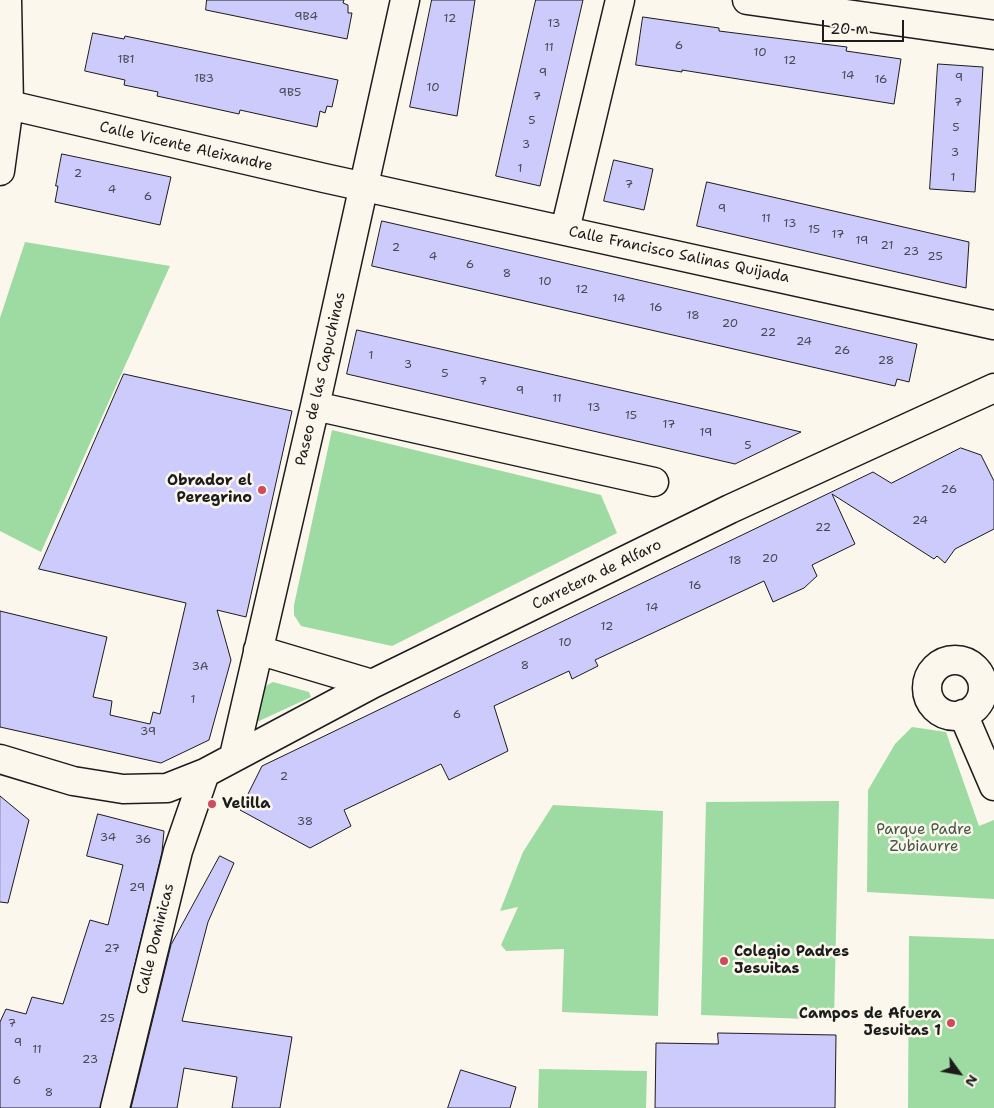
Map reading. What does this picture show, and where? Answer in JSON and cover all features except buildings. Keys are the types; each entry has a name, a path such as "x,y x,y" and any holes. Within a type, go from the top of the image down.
{"street":[{"path":"0,171 8,105 7,0"},
{"name":"Paseo de las Capuchinas","path":"234,756 315,406 405,0"},
{"path":"565,230 620,0"},
{"path":"747,0 994,35"},
{"name":"Calle Vicente Aleixandre","path":"8,105 363,186"},
{"name":"Calle Francisco Salinas Quijada","path":"363,186 994,325"},
{"name":"Carretera de Alfaro","path":"0,759 73,781 123,789 167,788 205,772 372,684 721,514 994,388"},
{"path":"315,406 654,482"},
{"path":"258,650 372,684"},
{"path":"949,660 967,662 987,671 980,701 974,709 963,714 948,715 932,705 927,687 928,678 933,670 949,660"},
{"path":"963,714 994,786"},
{"name":"Calle Dominicas","path":"115,1108 178,850 205,772"}],"green space":[{"path":"25,242 170,266 41,552 0,531 0,318"},
{"path":"332,430 601,495 617,533 392,646 301,626 294,615 294,605"},
{"path":"273,682 309,692 311,697 257,722 262,693"},
{"name":"Parque Padre Zubiaurre","path":"912,727 946,732 979,826 994,820 994,899 867,892 868,790 895,744"},
{"path":"839,801 834,1020 701,1015 706,802"},
{"path":"553,805 663,811 658,1016 562,1012 564,949 506,951 501,945 518,907 500,911 523,852"},
{"name":"Campos de Afuera Jesuitas 1","path":"909,936 994,939 994,1108 908,1108"},
{"path":"539,1069 647,1071 646,1108 538,1108"}],"place":[{"name":"Obrador el Peregrino","path":"262,490"},
{"name":"Velilla","path":"212,804"},
{"name":"Colegio Padres Jesuitas","path":"724,961"},
{"name":"Campos de Afuera Jesuitas 1","path":"951,1023"}]}
